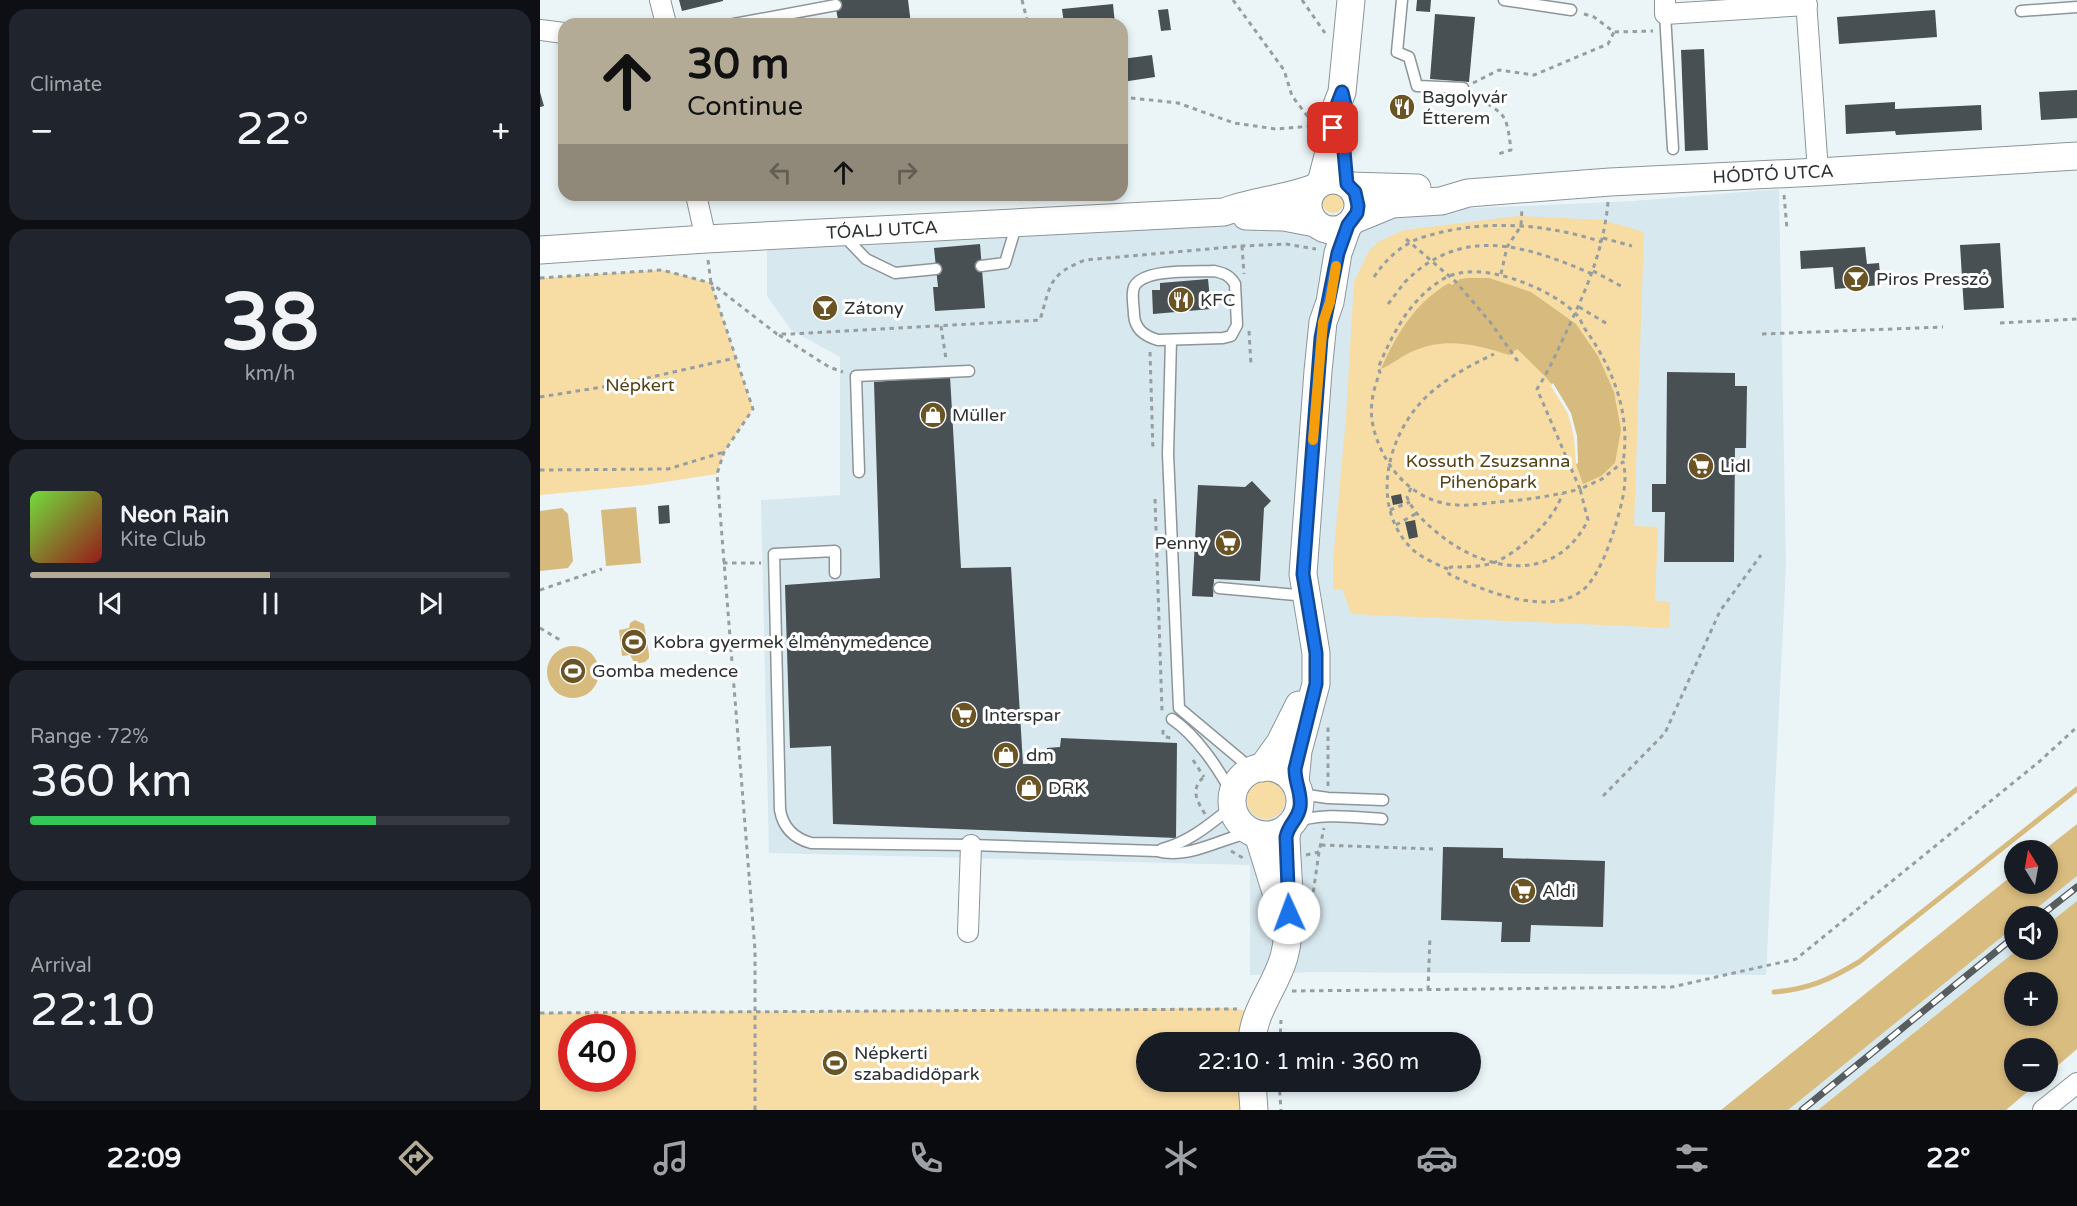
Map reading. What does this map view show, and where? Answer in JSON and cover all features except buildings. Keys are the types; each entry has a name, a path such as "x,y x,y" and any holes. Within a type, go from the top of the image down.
{"street":[{"path":"660,0 664,18"},
{"path":"1333,185 1337,105 1342,92 1351,0"},
{"path":"1665,7 1807,3 1818,172"},
{"path":"540,30 558,32"},
{"name":"HÓDTÓ UTCA","path":"1350,223 1392,204 1441,201 1468,193 1610,182 2077,156"},
{"path":"1276,859 1290,825 1299,812 1297,788 1299,751 1316,684 1316,653 1303,574 1323,322 1330,302 1338,253 1350,223 1357,213 1357,199 1333,185"},
{"path":"1323,322 1319,301 1318,225 1308,209 1310,194 1333,185"},
{"name":"HÓDTÓ UTCA","path":"1333,185 1392,189 1448,187 1468,193"},
{"name":"TÓALJ UTCA","path":"540,250 1224,212 1333,185"},
{"path":"697,201 706,239"},
{"name":"TÓALJ UTCA","path":"1224,212 1236,216 1284,217 1318,225"},
{"path":"1318,225 1334,230 1350,223"},
{"path":"1254,1032 1258,1013 1284,958 1288,928 1276,859 1255,833 1238,820 1233,801 1240,779 1257,769 1280,743 1316,668"},
{"path":"1257,769 1280,770 1297,788"},
{"path":"1255,833 1271,835 1290,825"},
{"path":"968,932 971,845"},
{"path":"2043,1110 2077,1083"},
{"path":"1253,1092 1254,1110"}],"lane":[{"path":"1402,0 1397,52 1409,57 1417,86 1464,88"},
{"path":"1504,0 1571,10"},
{"path":"766,18 836,5"},
{"path":"1665,7 1673,149"},
{"path":"2021,11 2077,7"},
{"path":"981,266 1005,262 1017,223"},
{"path":"841,233 866,259 895,273 936,270"},
{"path":"1214,272 1223,273 1232,278 1235,284 1238,325 1231,336 1171,340 1149,338 1135,324 1132,294 1141,279 1154,274 1214,272"},
{"path":"1171,340 1168,454 1179,708 1257,769"},
{"path":"859,472 856,376 969,371"},
{"path":"835,573 835,551 774,554 780,810 787,827 801,840 811,843 971,845 1156,851 1179,854 1221,840 1255,833"},
{"path":"1219,588 1307,596"},
{"path":"1156,851 1179,845 1210,823 1233,801 1224,780 1190,734 1172,719"},
{"path":"1297,788 1328,798 1383,800"},
{"path":"1290,825 1305,818 1327,816 1382,819"}],"path":[{"path":"1022,0 1026,18"},
{"path":"1233,0 1284,70 1292,96 1315,126"},
{"path":"1302,0 1326,34"},
{"path":"1571,10 1594,17 1614,33 1637,32"},
{"path":"1498,154 1511,150 1507,119 1502,113 1464,88 1499,70 1534,75 1608,44 1614,33"},
{"path":"1128,98 1178,103 1234,123 1276,129 1315,126"},
{"path":"1314,136 1316,115"},
{"path":"1411,488 1407,497 1427,524 1455,546 1492,563 1515,567 1532,565 1551,559 1575,540 1588,520 1580,489 1538,389 1576,314 1593,273 1606,222 1610,182"},
{"path":"1783,184 1787,230"},
{"path":"1501,275 1507,247 1521,226 1522,204"},
{"path":"777,334 1040,320 1052,282 1065,268 1085,260 1286,244 1284,217"},
{"path":"1374,277 1386,260 1411,242 1434,234 1475,226 1521,226 1560,231 1632,246"},
{"path":"1407,239 1456,282 1491,323 1519,363"},
{"path":"1388,304 1406,281 1434,261 1456,251 1477,246 1507,247 1547,255 1621,286"},
{"path":"540,278 662,270 711,283 777,334 829,367 856,376"},
{"path":"1494,354 1454,375 1424,399 1403,426 1388,465 1387,490 1390,510 1396,525 1413,550 1448,569 1449,574 1464,581 1502,595 1553,602 1578,593 1594,575 1613,533 1623,491 1624,419 1615,384 1602,355 1576,314 1531,285 1501,275 1473,272 1450,276 1430,288 1407,312 1392,336 1378,368 1380,372 1372,392 1371,411 1374,433 1388,465 1411,488 1429,499 1456,505 1529,500 1562,494 1602,479 1623,462"},
{"path":"711,283 753,409 724,452 717,474 755,941 755,1110"},
{"path":"1579,307 1609,325"},
{"path":"2000,323 2077,320"},
{"path":"941,326 948,372"},
{"path":"1762,333 1944,327"},
{"path":"540,397 621,384 736,358"},
{"path":"540,470 668,469 724,452"},
{"path":"1448,569 1492,563 1514,551 1529,539 1555,508 1562,494"},
{"path":"1390,510 1410,502"},
{"path":"1396,525 1417,513"},
{"path":"1603,796 1665,733 1720,611 1761,555"},
{"path":"723,563 774,563"},
{"path":"540,590 602,569"},
{"path":"540,628 560,640"},
{"path":"1328,798 1329,723"},
{"path":"1288,991 1672,987 1796,959 2040,762 2077,727"},
{"path":"1210,823 1195,799 1195,789 1198,782 1215,768"},
{"path":"1221,840 1233,854 1245,859 1276,859 1319,852"},
{"path":"1320,845 1433,849"},
{"path":"1428,990 1430,936"},
{"path":"540,1013 1229,1008 1258,1013"},
{"path":"1280,1092 1281,1110"}],"shaded area":[{"path":"1779,189 1786,567 1766,975 1314,972 1250,975 1250,865 769,853 761,500 840,495 840,357 791,330 767,296 767,240 1633,201"},
{"path":"1489,278 1531,292 1576,324 1598,356 1614,392 1621,430 1615,463 1601,476 1583,484 1576,464 1578,463 1576,442 1569,411 1554,386 1517,349 1509,355 1473,345 1437,344 1413,351 1381,369 1408,320 1426,300 1449,283 1452,285 1460,279"},
{"path":"636,507 641,563 606,566 601,510"},
{"path":"562,508 568,514 573,561 568,568 540,571 540,511"},
{"name":"Kobra gyermek élménymedence","path":"635,620 644,624 649,658 645,662 635,664 630,655 622,656 619,630 629,628 630,623"},
{"name":"Gomba medence","path":"573,646 583,648 591,654 597,662 599,672 597,682 591,690 583,696 573,698 563,696 555,690 549,682 547,672 549,662 555,654 563,648"},
{"path":"2077,824 2077,876 2058,891 2058,840"},
{"path":"2077,876 2077,901 2058,916 2058,906 2040,906 2054,894 2058,894 2058,891"},
{"path":"2004,882 2004,894 2054,894 2040,906 2004,906 2004,935 1788,1110 1721,1110"},
{"path":"2077,901 2077,1049 2058,1065 2058,1038 2004,1038 2004,1092 2027,1092 2006,1110 1818,1110 2005,960 2058,960 2058,916"},
{"path":"2004,935 2005,960 1818,1110 1788,1110"}],"green space":[{"path":"1333,191 1341,194 1344,202 1341,210 1333,213 1325,210 1322,202 1325,194"},
{"name":"Kossuth Zsuzsanna Pihenőpark","path":"1519,216 1602,220 1644,232 1634,526 1658,527 1655,601 1670,602 1669,628 1351,614 1343,590 1333,589 1333,561 1346,417 1354,282 1369,251 1378,242 1404,230"},
{"name":"Népkert","path":"662,270 711,283 753,409 724,452 717,474 645,485 540,495 540,278"},
{"path":"1266,781 1273,782 1279,787 1284,793 1284,807 1279,813 1273,818 1266,819 1259,818 1253,813 1248,807 1247,800 1248,793 1253,787 1259,782"},
{"path":"1229,1008 1259,1013 1254,1032 1136,1032 1136,1092 1253,1092 1254,1110 540,1110 540,1013"}],"pier":[{"path":"1553,383 1571,413 1577,436 1578,463 1576,464 1574,437 1568,414 1551,386"}],"waterway":[{"path":"1774,992 1798,989 1818,983 1859,962 2077,789"}],"railway":[{"path":"2053,906 2077,887"},
{"path":"1802,1110 2004,945"}],"slow traffic":[{"path":"1313,440 1323,322 1330,302 1336,266"}],"place":[{"name":"Bagolyvár Étterem","path":"1402,107"},
{"name":"Piros Presszó","path":"1856,279"},
{"name":"KFC","path":"1181,300"},
{"name":"Zátony","path":"825,308"},
{"name":"Müller","path":"933,415"},
{"name":"Lidl","path":"1701,466"},
{"name":"Penny","path":"1228,543"},
{"name":"Kobra gyermek élménymedence","path":"634,642"},
{"name":"Gomba medence","path":"573,671"},
{"name":"Interspar","path":"964,715"},
{"name":"dm","path":"1006,755"},
{"name":"DRK","path":"1029,788"},
{"name":"Aldi","path":"1523,891"},
{"name":"Népkerti szabadidőpark","path":"835,1063"}],"route":[{"path":"1289,913 1286,837 1288,827 1299,812 1300,794 1295,782 1295,769 1316,684 1316,653 1303,574 1318,371 1323,322 1330,302 1338,253 1348,225 1357,213 1358,206 1355,192 1347,184 1344,151 1345,105 1342,92 1333,128"}]}
